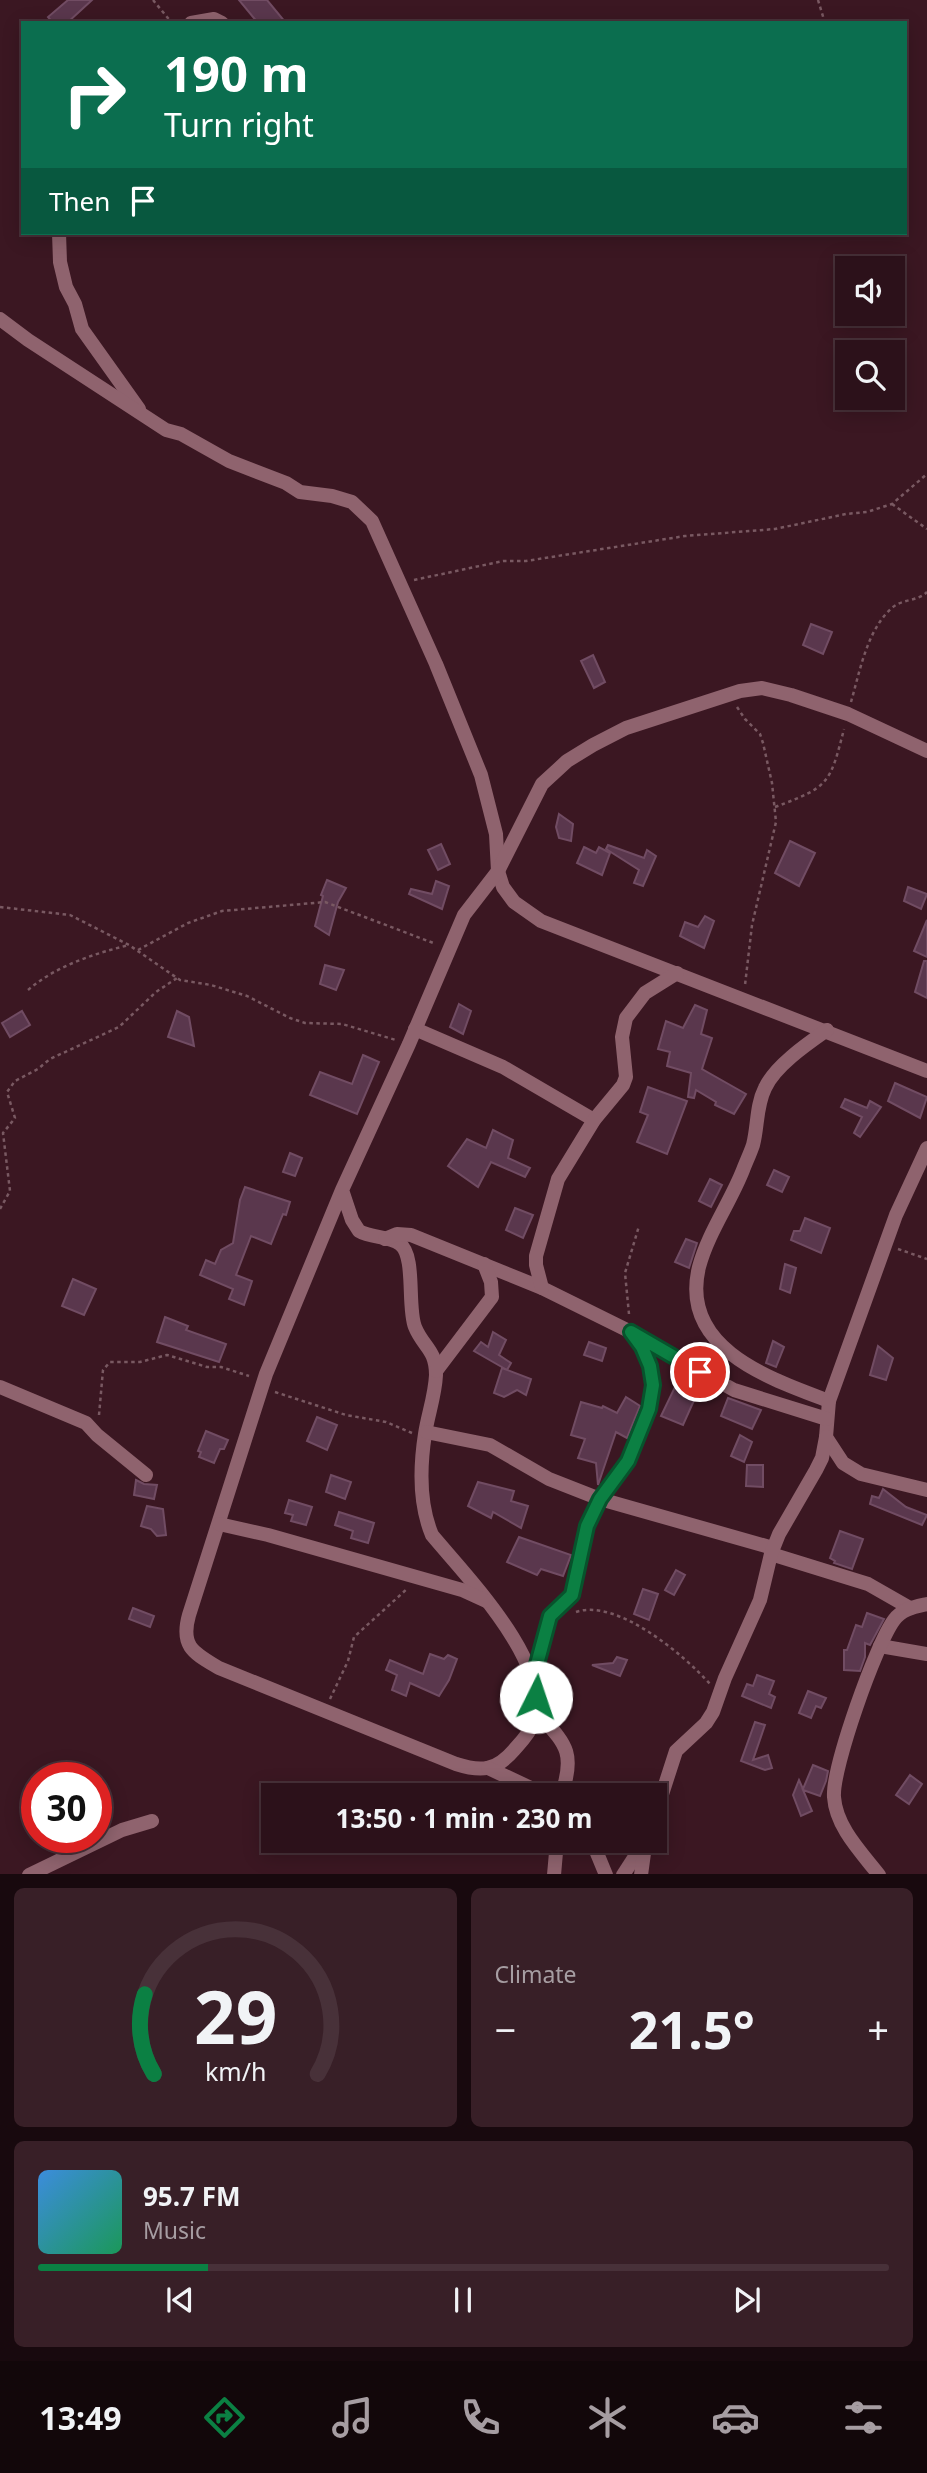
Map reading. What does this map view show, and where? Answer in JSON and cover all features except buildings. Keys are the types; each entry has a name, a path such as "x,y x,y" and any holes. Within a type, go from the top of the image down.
{"street":[{"path":"59,235 60,262 66,287 75,304 82,329 144,416"},
{"path":"0,318 28,340 166,430 181,434 229,461 286,483 300,492 332,496 352,502 372,521 436,664 484,785 496,834 498,871 503,887 514,902 541,921 927,1071"},
{"path":"631,1332 642,1347 650,1366 653,1385 649,1409 628,1461 600,1499 587,1526 572,1595 550,1616 533,1679 533,1723 509,1756 499,1764 476,1770 456,1764 219,1668 195,1653 189,1645 185,1628 264,1381 342,1190 470,904 498,871 542,784 567,761 626,728 729,695 762,688 848,714 927,751"},
{"path":"542,1288 536,1256 553,1194 565,1165 626,1077 622,1037 626,1018 645,993 677,973"},
{"path":"415,1029 503,1067 594,1120"},
{"path":"827,1030 779,1069 766,1085 753,1145 699,1266 696,1298 701,1315 713,1335 737,1360 773,1380 829,1401"},
{"path":"666,1783 676,1751 706,1723 720,1695 760,1600 779,1534 822,1458 829,1401 884,1245 927,1148"},
{"path":"342,1190 356,1228 363,1234 400,1244 408,1255 414,1325 432,1352 436,1371 425,1436 422,1480 429,1528 507,1628 533,1679"},
{"path":"383,1240 407,1234 484,1264 542,1288 631,1332 734,1390 827,1419"},
{"path":"436,1371 492,1297 491,1282 484,1264"},
{"path":"0,1388 86,1423 146,1475"},
{"path":"425,1436 489,1445 549,1479 600,1499 772,1551 868,1584 910,1608"},
{"path":"826,1437 843,1462 861,1475 927,1490"},
{"path":"219,1524 268,1535 462,1590 488,1602"},
{"path":"880,1874 844,1828 834,1799 834,1782 848,1733 880,1646 894,1620 910,1608 927,1604"},
{"path":"880,1646 927,1654"},
{"path":"535,1710 567,1752 569,1774 566,1783"},
{"path":"488,1768 520,1783"},
{"path":"29,1874 122,1830 152,1822"},
{"path":"554,1874 558,1853"},
{"path":"597,1853 606,1874"},
{"path":"623,1874 638,1853"},
{"path":"641,1874 644,1853"}],"path":[{"path":"153,0 171,21"},
{"path":"818,0 824,21"},
{"path":"399,584 503,561 526,561 685,536 775,529 867,512 892,504 927,474"},
{"path":"892,504 927,529"},
{"path":"775,807 811,792 829,778 871,638 884,615 904,600 923,597 927,592"},
{"path":"729,695 745,719 760,734 772,783 776,822 752,925 746,960 744,998"},
{"path":"138,950 188,923 222,911 325,902 449,949"},
{"path":"0,907 70,915 138,950 177,978 247,996 305,1023 342,1024 409,1044"},
{"path":"28,990 41,978 73,963 129,945"},
{"path":"0,1209 10,1191 3,1133 15,1118 7,1092 10,1084 38,1069 50,1059 119,1027 156,992 177,978"},
{"path":"631,1332 625,1273 639,1226"},
{"path":"884,1245 927,1259"},
{"path":"97,1435 103,1370 110,1362 140,1362 167,1355 207,1367 221,1367 264,1381 278,1395 346,1415 386,1422 425,1436"},
{"path":"325,1712 348,1661 354,1637 419,1579"},
{"path":"569,1617 575,1612 587,1610 627,1619 688,1661 720,1695"}],"route":[{"path":"536,1697 533,1679 550,1616 572,1595 587,1526 600,1499 628,1461 649,1409 653,1385 650,1366 642,1347 631,1332 700,1372"}]}
